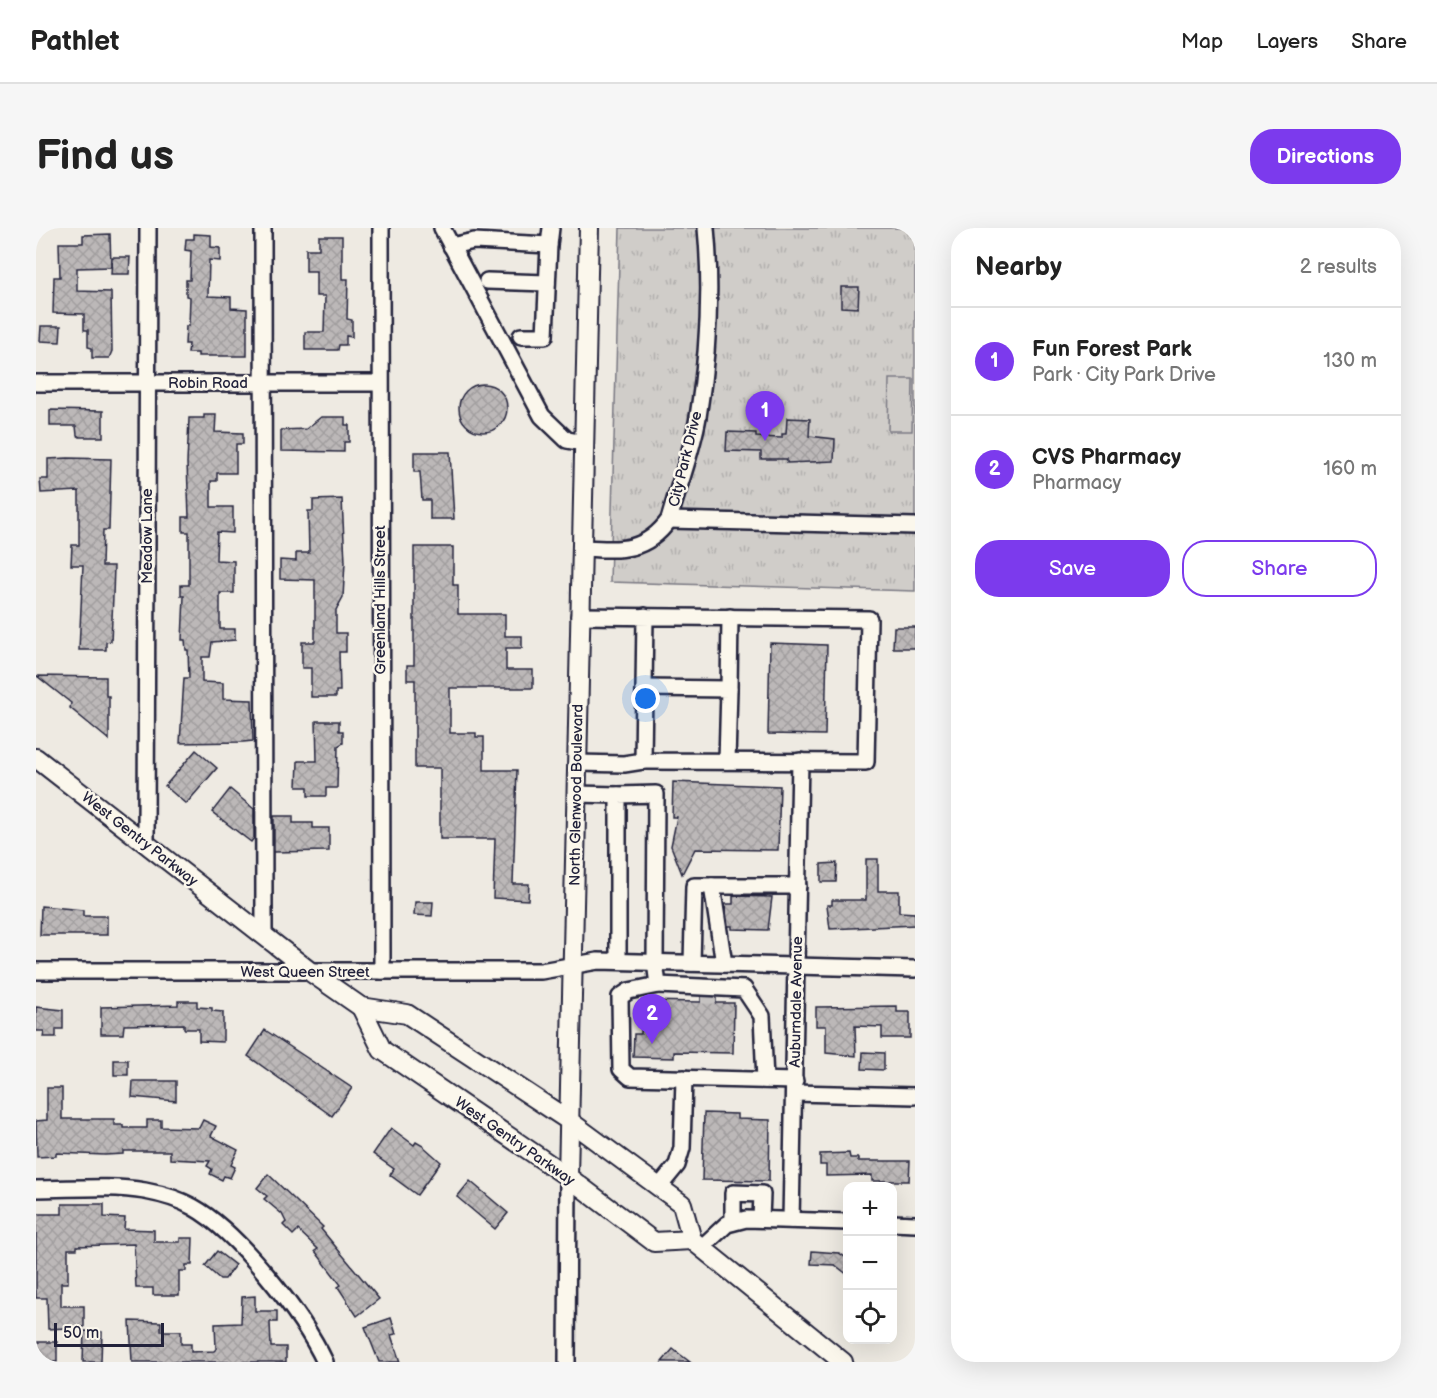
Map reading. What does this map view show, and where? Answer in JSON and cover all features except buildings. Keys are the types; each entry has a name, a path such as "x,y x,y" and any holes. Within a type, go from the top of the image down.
{"main road":[{"name":"North Glenwood Boulevard","path":"568,1177 588,228"},
{"name":"West Gentry Parkway","path":"36,758 312,973 361,1007 407,1014 568,1120 682,1204 697,1244 654,1242 568,1177 382,1050 361,1007"},
{"path":"697,1244 843,1362"}],"street":[{"name":"Meadow Lane","path":"146,844 148,228"},
{"path":"263,228 264,936"},
{"name":"Greenland Hills Street","path":"381,228 379,383 382,971"},
{"path":"442,228 542,416 567,440 584,443"},
{"path":"520,336 545,336 551,228"},
{"name":"City Park Drive","path":"581,548 617,550 639,546 659,534 669,520 697,419 708,321 710,276 706,228"},
{"path":"452,246 474,235 549,245"},
{"path":"488,281 547,283"},
{"name":"Robin Road","path":"36,383 379,383"},
{"path":"669,520 915,526"},
{"path":"577,763 866,762 869,619 579,616"},
{"path":"643,761 645,616"},
{"path":"727,761 730,617"},
{"path":"644,688 729,689"},
{"name":"Auburndale Avenue","path":"791,1220 800,761"},
{"path":"576,794 656,794 655,962 658,985"},
{"path":"618,795 618,961"},
{"path":"692,963 694,886 798,886"},
{"path":"712,886 724,963"},
{"name":"West Queen Street","path":"36,971 312,973 541,971 598,961 915,969"},
{"path":"765,1080 762,1016 751,996 744,989 658,985 629,991 620,997 621,1070 630,1077 765,1080 795,1087 915,1096"},
{"path":"678,986 692,996 751,996"},
{"path":"659,1187 677,1165 682,1148 684,1078"},
{"name":"North Glenwood Boulevard","path":"567,1362 568,1177"},
{"path":"36,1189 146,1191 194,1207 232,1239 266,1274 296,1313 325,1362"},
{"path":"733,1222 733,1194 762,1194 761,1219"},
{"path":"697,1244 733,1222 761,1219 843,1222"},
{"path":"897,1223 915,1224"}],"green space":[{"path":"620,228 915,228 915,591 610,582"},
{"path":"889,379 913,379 912,431 888,431"}],"tunnel":[{"path":"701,996 716,996"}],"place":[{"name":"Fun Forest Park","path":"765,441"},
{"name":"CVS Pharmacy","path":"652,1044"}]}
